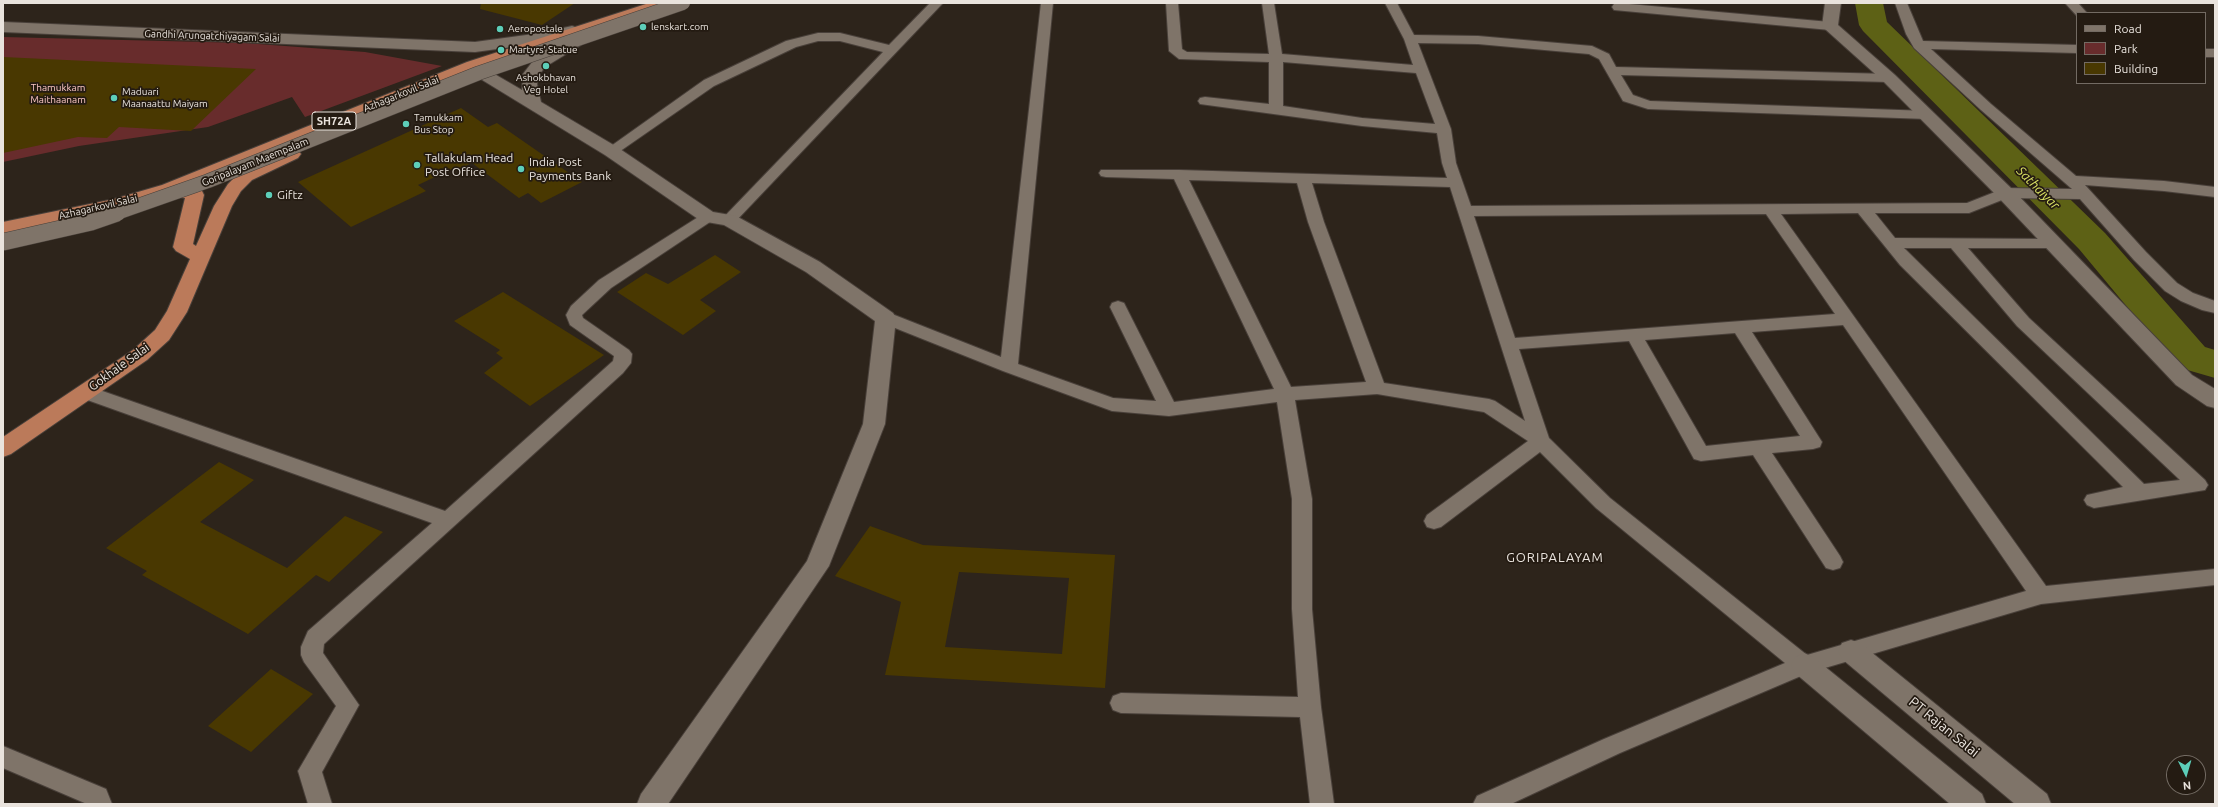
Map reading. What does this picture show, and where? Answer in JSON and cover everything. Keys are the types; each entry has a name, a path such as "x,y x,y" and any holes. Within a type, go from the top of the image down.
{"highway":[{"name":"Azhagarkovil Salai","path":"3,228 117,204 168,189 479,70 584,34 663,3"},
{"name":"Azhagarkovil Salai","path":"584,34 693,3"},
{"name":"Azhagarkovil Salai","path":"234,188 246,176 273,161 479,70"},
{"name":"Gokhale Salai","path":"3,448 140,355 162,335 177,312 234,188"},
{"path":"168,189 196,195 183,247 201,257"}],"main road":[{"path":"1833,3 1830,26 1889,78 1927,115 2005,193 2184,380 2215,400"},
{"name":"Gandhi Arungatchiyagam Salai","path":"3,27 475,47 584,34"},
{"path":"534,104 529,84 535,69 551,55 584,34"},
{"name":"Gandhi Arungatchiyagam Salai","path":"421,44 479,70 611,151 708,217"},
{"path":"651,804 817,566 874,424 886,318 813,267 729,220 708,217"},
{"name":"PT Rajan Salai","path":"1851,651 2037,804"},
{"path":"1804,665 1972,804"}],"street":[{"name":"Goripalayam Maempalam","path":"3,242 91,222 208,181 480,73 683,3"},
{"path":"729,220 937,3"},
{"path":"1009,367 1047,3"},
{"path":"1172,3 1175,44 1178,54 1193,58 1276,58 1362,66 1421,69"},
{"path":"1268,3 1276,58 1276,109"},
{"path":"1391,3 1410,39 1444,129 1449,164 1492,298 1510,344 1541,441"},
{"path":"1711,3 1715,16"},
{"path":"1901,3 1912,34 1919,45 1986,107 2072,180 2140,256 2171,287 2187,297 2208,306 2215,307"},
{"path":"2071,3 2080,12"},
{"path":"1618,7 1830,26"},
{"path":"611,151 709,83 790,44 818,37 840,37 892,50"},
{"path":"1410,39 1478,40 1582,48 1599,52 1604,57 1628,98 1648,105 1927,115"},
{"path":"1919,45 2076,49"},
{"path":"1611,71 1889,78"},
{"path":"1205,101 1276,109 1362,122 1444,129"},
{"path":"1106,173 1455,183"},
{"path":"1179,174 1284,394 1302,499 1302,609 1310,707 1322,804"},
{"path":"1303,179 1316,222 1377,388"},
{"path":"2072,180 2164,186 2215,192"},
{"path":"1464,211 1969,208 2005,193 2085,194"},
{"path":"1770,209 2041,596"},
{"path":"1863,209 1906,261 2140,492"},
{"path":"320,804 310,771 348,705 312,655 312,647 316,638 622,363 623,354 576,321 574,315 582,304 605,284 708,217"},
{"path":"1891,243 2052,243"},
{"path":"1955,243 2023,322 2198,485 2140,492 2094,500"},
{"path":"1118,307 1169,409"},
{"path":"886,318 1009,367 1112,404 1169,409 1284,394 1377,388 1489,406 1541,441 1603,503 1804,665"},
{"path":"1510,344 1847,319"},
{"path":"1634,335 1701,454 1813,442 1740,327"},
{"path":"85,392 447,520"},
{"path":"1434,521 1541,441"},
{"path":"1758,448 1833,562"},
{"path":"1485,804 1612,746 1804,665 2041,596 2215,577"},
{"path":"1121,703 1310,707"},
{"path":"3,757 98,796 100,804"}],"green space":[{"name":"Thamukkam Maithaanam","path":"3,37 245,43 365,52 442,66 305,117 292,97 208,127 79,146 3,162"}],"building":[{"path":"481,3 575,3 542,25 480,9"},
{"name":"Maduari Maanaattu Maiyam","path":"3,57 256,69 191,131 119,127 107,138 78,137 3,153"},
{"name":"India Post Payments Bank","path":"461,108 488,127 497,123 582,182 541,203 528,193 519,198 472,163 457,170 454,168 418,185 426,191 351,227 298,182"},
{"path":"715,255 741,272 700,300 716,311 683,335 617,292 646,273 668,284"},
{"path":"503,292 604,355 530,406 484,373 503,358 496,353 500,350 454,321"},
{"path":"219,462 254,480 200,522 287,568 345,516 383,532 329,582 316,575 248,634 142,575 147,571 106,548"},
{"path":"870,526 923,545 1115,555 1105,688 885,675 901,602 835,576","holes":["959,572 1069,578 1062,654 945,647"]},
{"path":"271,669 313,694 251,752 208,726"}],"waterway":[{"name":"Sathaiyar","path":"1869,3 1873,25 2092,241 2191,357 2215,364"}],"place":[{"name":"lenskart.com","path":"643,27"},
{"name":"Aeropostale","path":"500,29"},
{"name":"Martyrs' Statue","path":"501,50"},
{"name":"Ashokbhavan Veg Hotel","path":"546,66"},
{"name":"Maduari Maanaattu Maiyam","path":"114,98"},
{"name":"Tamukkam Bus Stop","path":"406,124"},
{"name":"Tallakulam Head Post Office","path":"417,165"},
{"name":"India Post Payments Bank","path":"521,169"},
{"name":"Giftz","path":"269,195"}],"district":[{"name":"GORIPALAYAM","path":"1555,558"}]}
